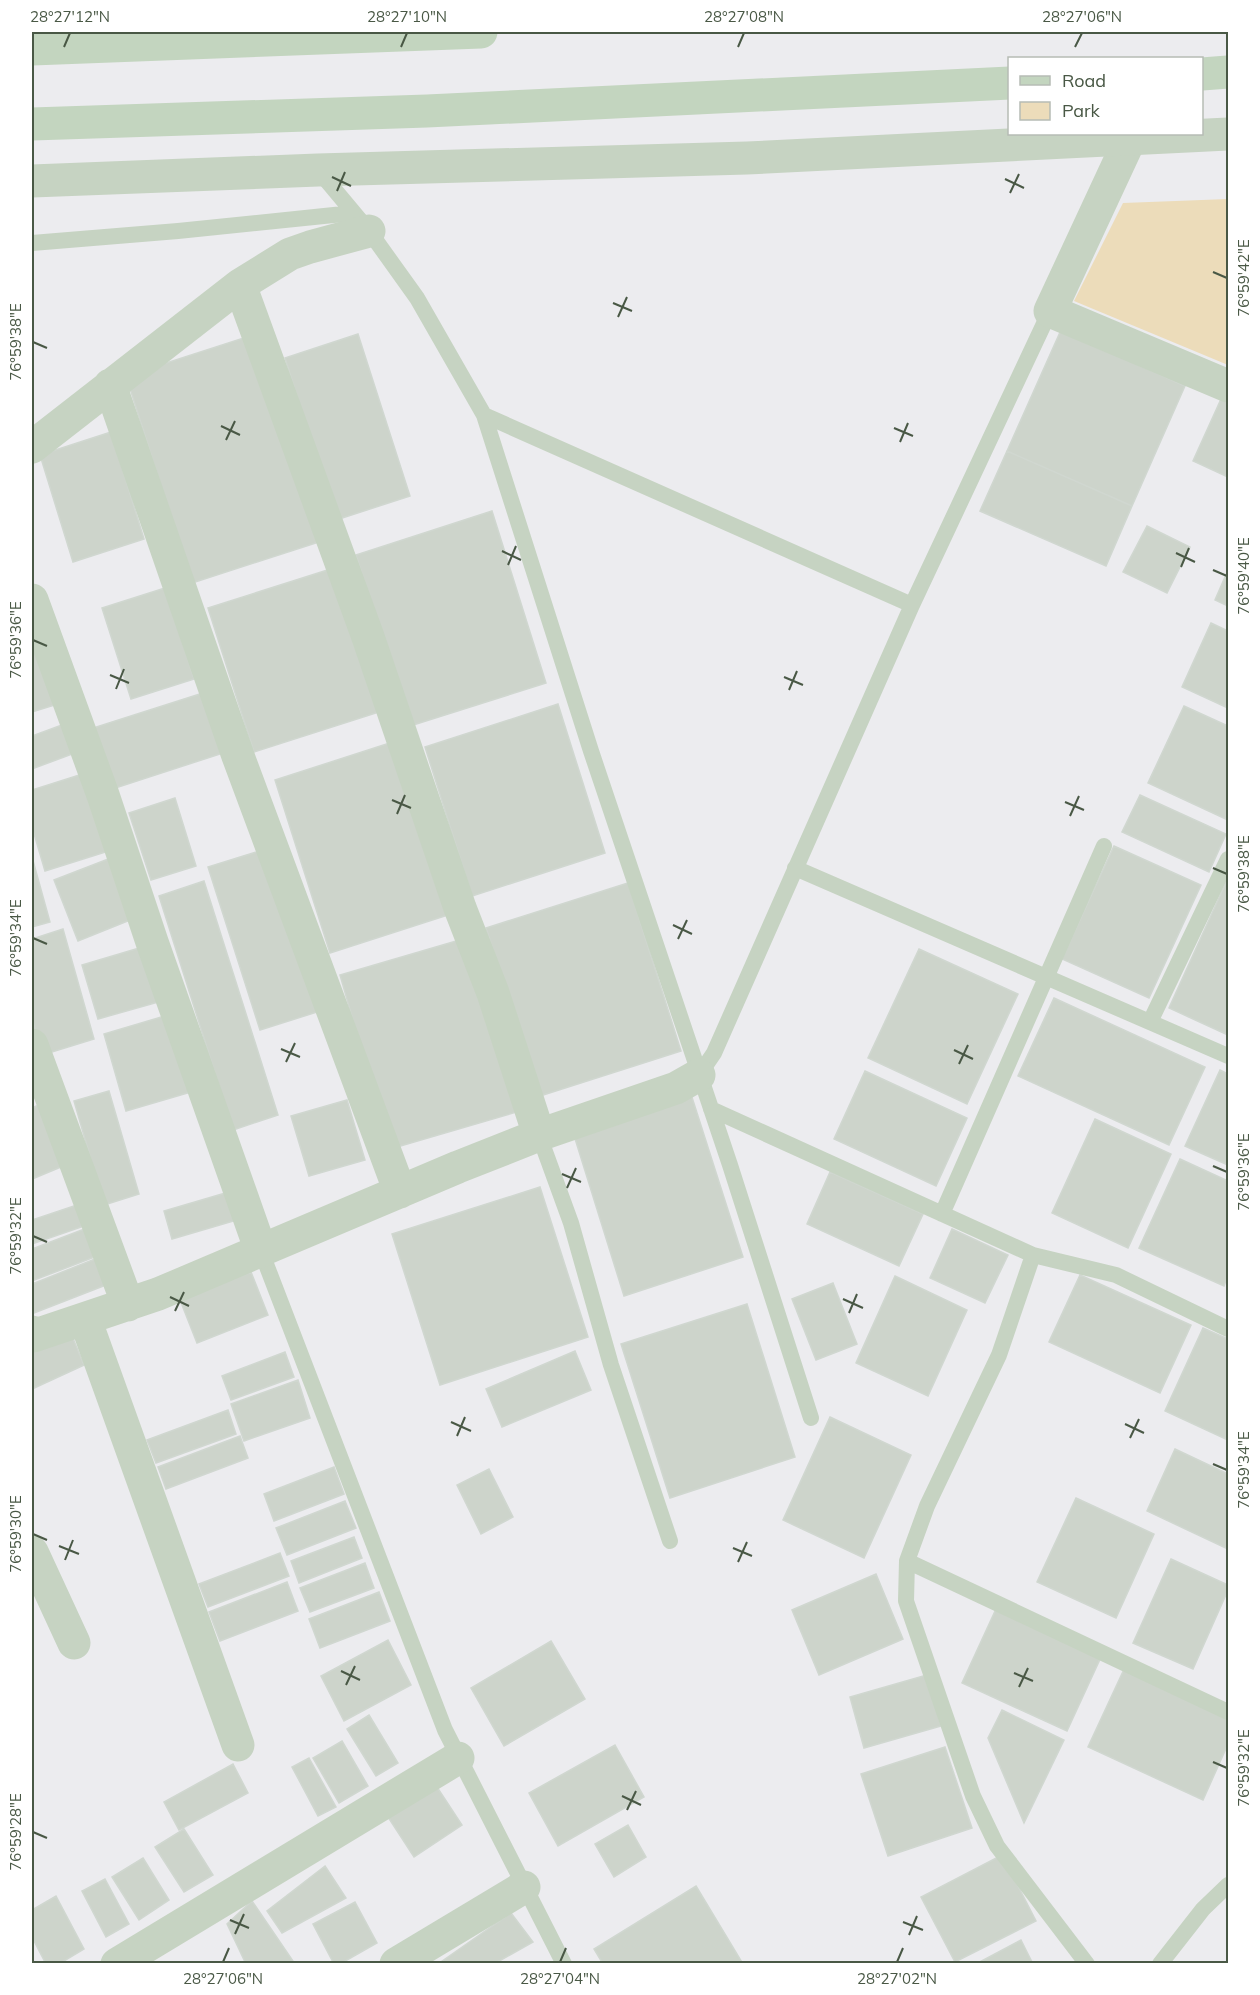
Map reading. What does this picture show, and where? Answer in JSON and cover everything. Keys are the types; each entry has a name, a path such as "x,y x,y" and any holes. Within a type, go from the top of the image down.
{"main road":[{"path":"32,48 481,32"},
{"path":"1203,74 1228,72"},
{"path":"32,124 438,111 1008,83"}],"street":[{"path":"32,181 747,158 1228,134"},
{"path":"1130,139 1050,311 1228,386"},
{"path":"32,447 240,285 290,254 310,247 361,222"},
{"path":"240,285 368,637 460,908 493,993 539,1136"},
{"path":"110,385 238,756 400,1191"},
{"path":"32,600 103,795 152,942 261,1251"},
{"path":"32,1045 128,1305"},
{"path":"32,1332 33,1336 128,1305 400,1191 539,1136 676,1088 699,1075"},
{"path":"85,1319 238,1745"},
{"path":"32,1552 74,1643"},
{"path":"117,1964 458,1758"},
{"path":"396,1964 524,1887"}],"lane":[{"path":"318,170 361,222 417,298 484,415 591,751 711,1109 811,1418"},
{"path":"32,243 178,231 361,222"},
{"path":"699,1075 714,1053 912,605 1050,311"},
{"path":"484,415 912,605"},
{"path":"942,1214 1104,846"},
{"path":"1150,1022 1228,859"},
{"path":"795,868 1228,1056"},
{"path":"711,1109 1034,1255 1116,1275 1228,1329"},
{"path":"539,1136 571,1223 611,1365 670,1541"},
{"path":"261,1251 445,1730 564,1964"},
{"path":"1034,1255 999,1355 927,1506 907,1562 906,1601 973,1796 998,1846 1087,1964"},
{"path":"907,1562 1228,1712"},
{"path":"1160,1964 1203,1909 1228,1886"}],"green space":[{"path":"1228,199 1228,365 1074,301 1123,203"}],"building":[{"path":"1061,330 1185,386 1132,506 1007,451"},
{"path":"256,334 322,541 192,583 126,376"},
{"path":"358,334 410,496 336,520 285,358"},
{"path":"1221,399 1228,403 1228,477 1193,461"},
{"path":"111,432 144,539 73,562 40,455"},
{"path":"1007,451 1132,506 1106,566 980,511"},
{"path":"492,511 546,683 410,726 356,555"},
{"path":"1147,526 1190,547 1167,593 1123,572"},
{"path":"337,567 382,711 254,752 208,608"},
{"path":"1228,570 1228,606 1215,600"},
{"path":"165,588 194,679 131,699 102,608"},
{"path":"1211,623 1228,631 1228,708 1182,687"},
{"path":"32,625 61,703 32,712"},
{"path":"203,693 223,753 106,791 87,730"},
{"path":"558,704 605,853 472,896 425,747"},
{"path":"1184,706 1228,726 1228,820 1148,783"},
{"path":"70,722 80,751 32,769 32,736"},
{"path":"396,741 451,914 330,953 275,780"},
{"path":"92,771 115,849 45,871 32,827 32,790"},
{"path":"1140,795 1226,834 1209,872 1122,832"},
{"path":"175,798 196,866 151,880 129,813"},
{"path":"1114,846 1201,885 1149,998 1062,959"},
{"path":"266,849 317,1012 260,1030 208,867"},
{"path":"116,856 140,916 78,941 54,880"},
{"path":"32,857 50,922 32,927"},
{"path":"1228,878 1228,1035 1169,1008"},
{"path":"204,881 278,1115 233,1130 159,896"},
{"path":"628,883 681,1051 540,1096 486,928"},
{"path":"63,929 94,1039 42,1055 32,1018 32,939"},
{"path":"470,937 520,1111 390,1149 340,975"},
{"path":"146,946 162,1001 98,1019 82,965"},
{"path":"919,949 1018,994 967,1104 868,1058"},
{"path":"1054,998 1205,1067 1169,1145 1018,1076"},
{"path":"168,1015 191,1092 126,1111 104,1034"},
{"path":"1220,1070 1228,1074 1228,1165 1185,1146"},
{"path":"865,1071 967,1118 936,1186 834,1139"},
{"path":"109,1091 139,1194 104,1205 74,1101"},
{"path":"690,1091 743,1257 624,1296 572,1129"},
{"path":"347,1100 365,1160 309,1176 291,1116"},
{"path":"43,1103 68,1164 32,1179 32,1108"},
{"path":"1095,1119 1171,1154 1128,1248 1052,1213"},
{"path":"1180,1159 1228,1181 1228,1275 1224,1286 1139,1248"},
{"path":"830,1172 923,1214 899,1266 807,1224"},
{"path":"540,1187 588,1337 440,1385 392,1234"},
{"path":"239,1189 247,1217 172,1239 164,1211"},
{"path":"77,1205 84,1226 32,1244 32,1220"},
{"path":"87,1228 97,1256 32,1281 32,1249"},
{"path":"952,1229 1008,1255 985,1303 930,1278"},
{"path":"100,1257 111,1283 34,1313 32,1284"},
{"path":"251,1272 268,1315 197,1343 180,1300"},
{"path":"1080,1275 1191,1325 1160,1393 1049,1342"},
{"path":"895,1276 967,1310 928,1396 856,1363"},
{"path":"833,1283 857,1344 816,1360 792,1299"},
{"path":"747,1304 795,1457 670,1498 621,1344"},
{"path":"1203,1328 1228,1339 1228,1440 1165,1411"},
{"path":"70,1331 84,1365 32,1389 32,1348"},
{"path":"575,1351 591,1390 502,1427 486,1389"},
{"path":"285,1352 294,1377 231,1400 222,1376"},
{"path":"298,1380 310,1418 244,1441 231,1404"},
{"path":"228,1410 236,1434 156,1463 147,1440"},
{"path":"830,1417 911,1455 864,1558 783,1520"},
{"path":"240,1436 248,1458 166,1489 158,1467"},
{"path":"1175,1449 1228,1474 1228,1549 1147,1511"},
{"path":"334,1467 344,1494 274,1521 264,1494"},
{"path":"489,1469 513,1517 481,1534 457,1485"},
{"path":"1076,1498 1154,1534 1116,1618 1037,1582"},
{"path":"345,1501 356,1528 287,1555 276,1528"},
{"path":"354,1537 362,1558 299,1583 291,1561"},
{"path":"280,1553 289,1576 208,1607 199,1584"},
{"path":"1171,1559 1228,1585 1228,1590 1193,1669 1133,1643"},
{"path":"365,1563 374,1588 310,1612 300,1588"},
{"path":"876,1574 903,1639 819,1675 792,1610"},
{"path":"287,1582 298,1611 220,1641 209,1612"},
{"path":"379,1592 390,1621 320,1648 309,1619"},
{"path":"996,1609 1101,1657 1067,1731 962,1683"},
{"path":"388,1640 411,1685 344,1721 321,1676"},
{"path":"551,1641 585,1699 504,1746 471,1688"},
{"path":"1126,1665 1228,1713 1228,1744 1203,1800 1088,1747"},
{"path":"927,1675 941,1726 864,1748 850,1697"},
{"path":"1002,1710 1064,1740 1024,1823 988,1738"},
{"path":"369,1715 398,1763 376,1776 347,1729"},
{"path":"342,1741 368,1786 339,1803 313,1758"},
{"path":"615,1745 644,1797 558,1846 529,1793"},
{"path":"945,1747 972,1828 888,1856 861,1774"},
{"path":"309,1758 336,1807 318,1816 292,1767"},
{"path":"233,1764 248,1793 179,1830 164,1802"},
{"path":"433,1781 462,1825 414,1857 386,1814"},
{"path":"628,1825 646,1857 614,1877 595,1844"},
{"path":"184,1829 213,1875 184,1892 155,1847"},
{"path":"1002,1855 1036,1921 955,1962 921,1897"},
{"path":"143,1858 169,1900 139,1920 112,1877"},
{"path":"325,1866 346,1898 282,1933 267,1911"},
{"path":"105,1879 129,1924 106,1937 82,1891"},
{"path":"696,1886 743,1964 603,1964 594,1949"},
{"path":"56,1896 84,1949 59,1964 46,1964 32,1937 32,1910"},
{"path":"252,1901 295,1964 246,1964 227,1924"},
{"path":"355,1902 377,1943 340,1964 334,1964 313,1924"},
{"path":"511,1913 533,1942 494,1964 438,1964"},
{"path":"1021,1940 1033,1964 976,1964"}]}
